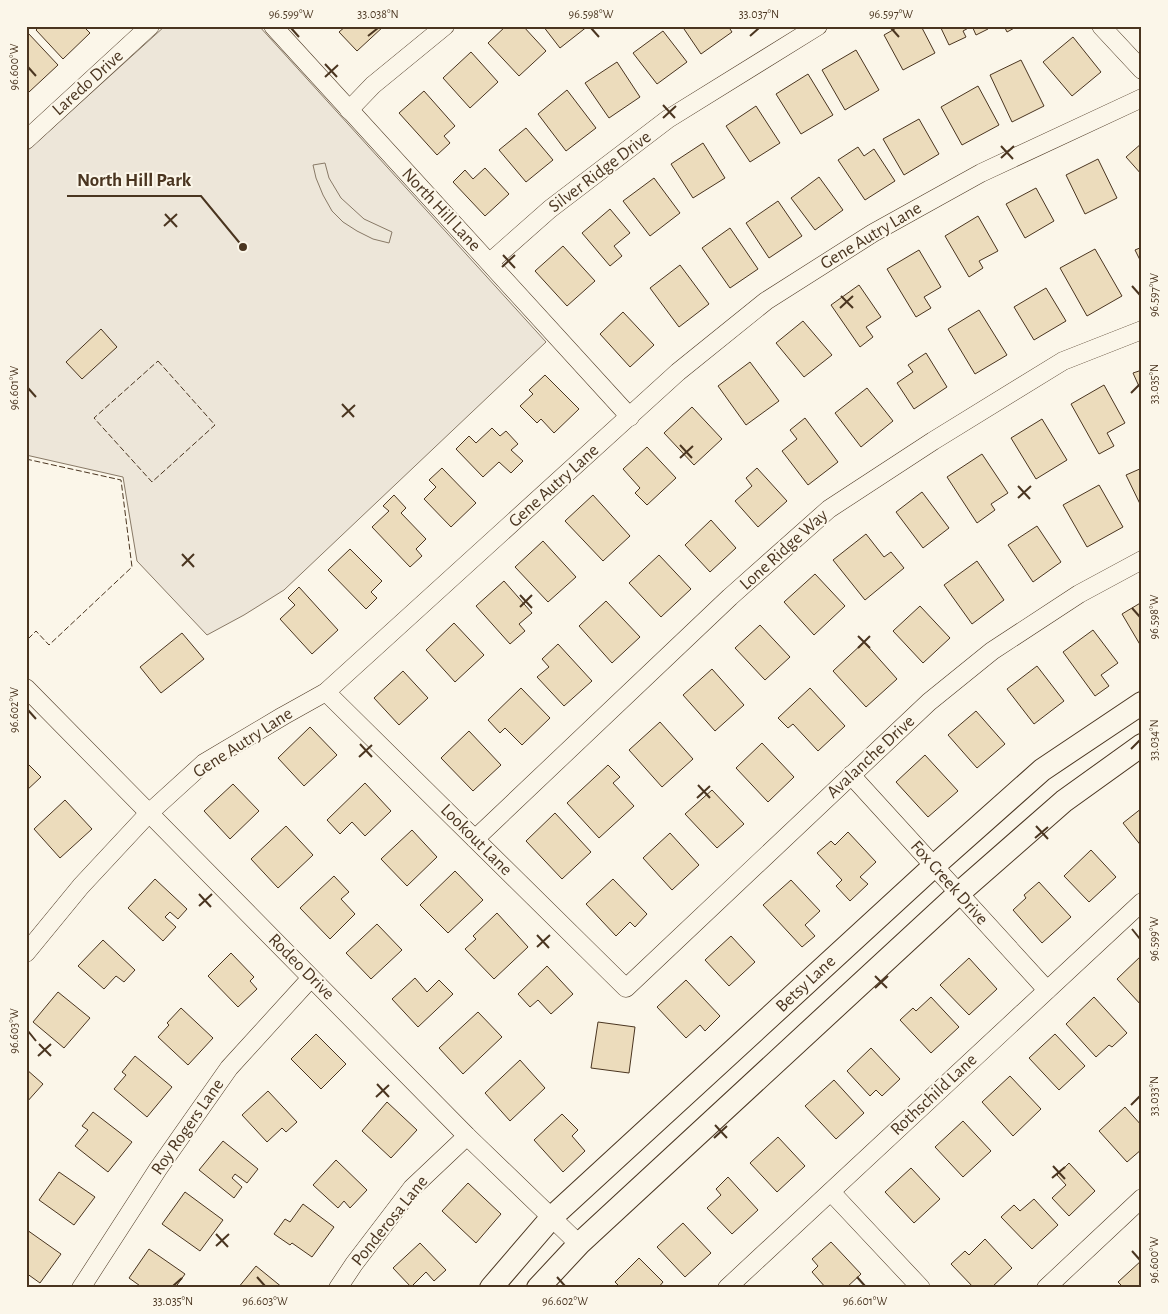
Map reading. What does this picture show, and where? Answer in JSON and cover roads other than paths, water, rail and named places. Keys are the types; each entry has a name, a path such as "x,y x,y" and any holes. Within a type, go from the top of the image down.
{"main road":[{"name":"Betsy Lane","path":"491,1288 552,1217 934,866 1042,770 1142,704"},
{"name":"Betsy Lane","path":"538,1288 579,1244 959,893 1064,801 1142,745"}],"street":[{"name":"Laredo Drive","path":"26,140 150,26"},
{"name":"North Hill Lane","path":"273,26 630,416"},
{"path":"349,110 373,84 444,26"},
{"name":"Silver Ridge Drive","path":"490,262 550,209 668,120 818,26"},
{"path":"1102,26 1142,70"},
{"name":"Gene Autry Lane","path":"26,953 81,886 149,813 204,763 326,692 678,372 766,301 873,233 981,173 1142,98"},
{"name":"Lone Ridge Way","path":"475,839 730,598 829,508 933,440 1063,361 1142,330"},
{"name":"Avalanche Drive","path":"626,988 929,702 992,651 1080,594 1142,560"},
{"name":"Rodeo Drive","path":"26,688 467,1136 579,1244"},
{"name":"Lookout Lane","path":"326,692 626,988"},
{"name":"Fox Creek Drive","path":"851,775 1047,990"},
{"name":"Rothschild Lane","path":"727,1288 1142,902"},
{"name":"Roy Rogers Lane","path":"81,1288 158,1169 230,1068 311,978"},
{"name":"Ponderosa Lane","path":"338,1288 412,1188 467,1136"},
{"path":"831,1192 921,1288"},
{"path":"1046,1288 1142,1198"}],"place":[{"name":"North Hill Park","path":"243,247"}]}
